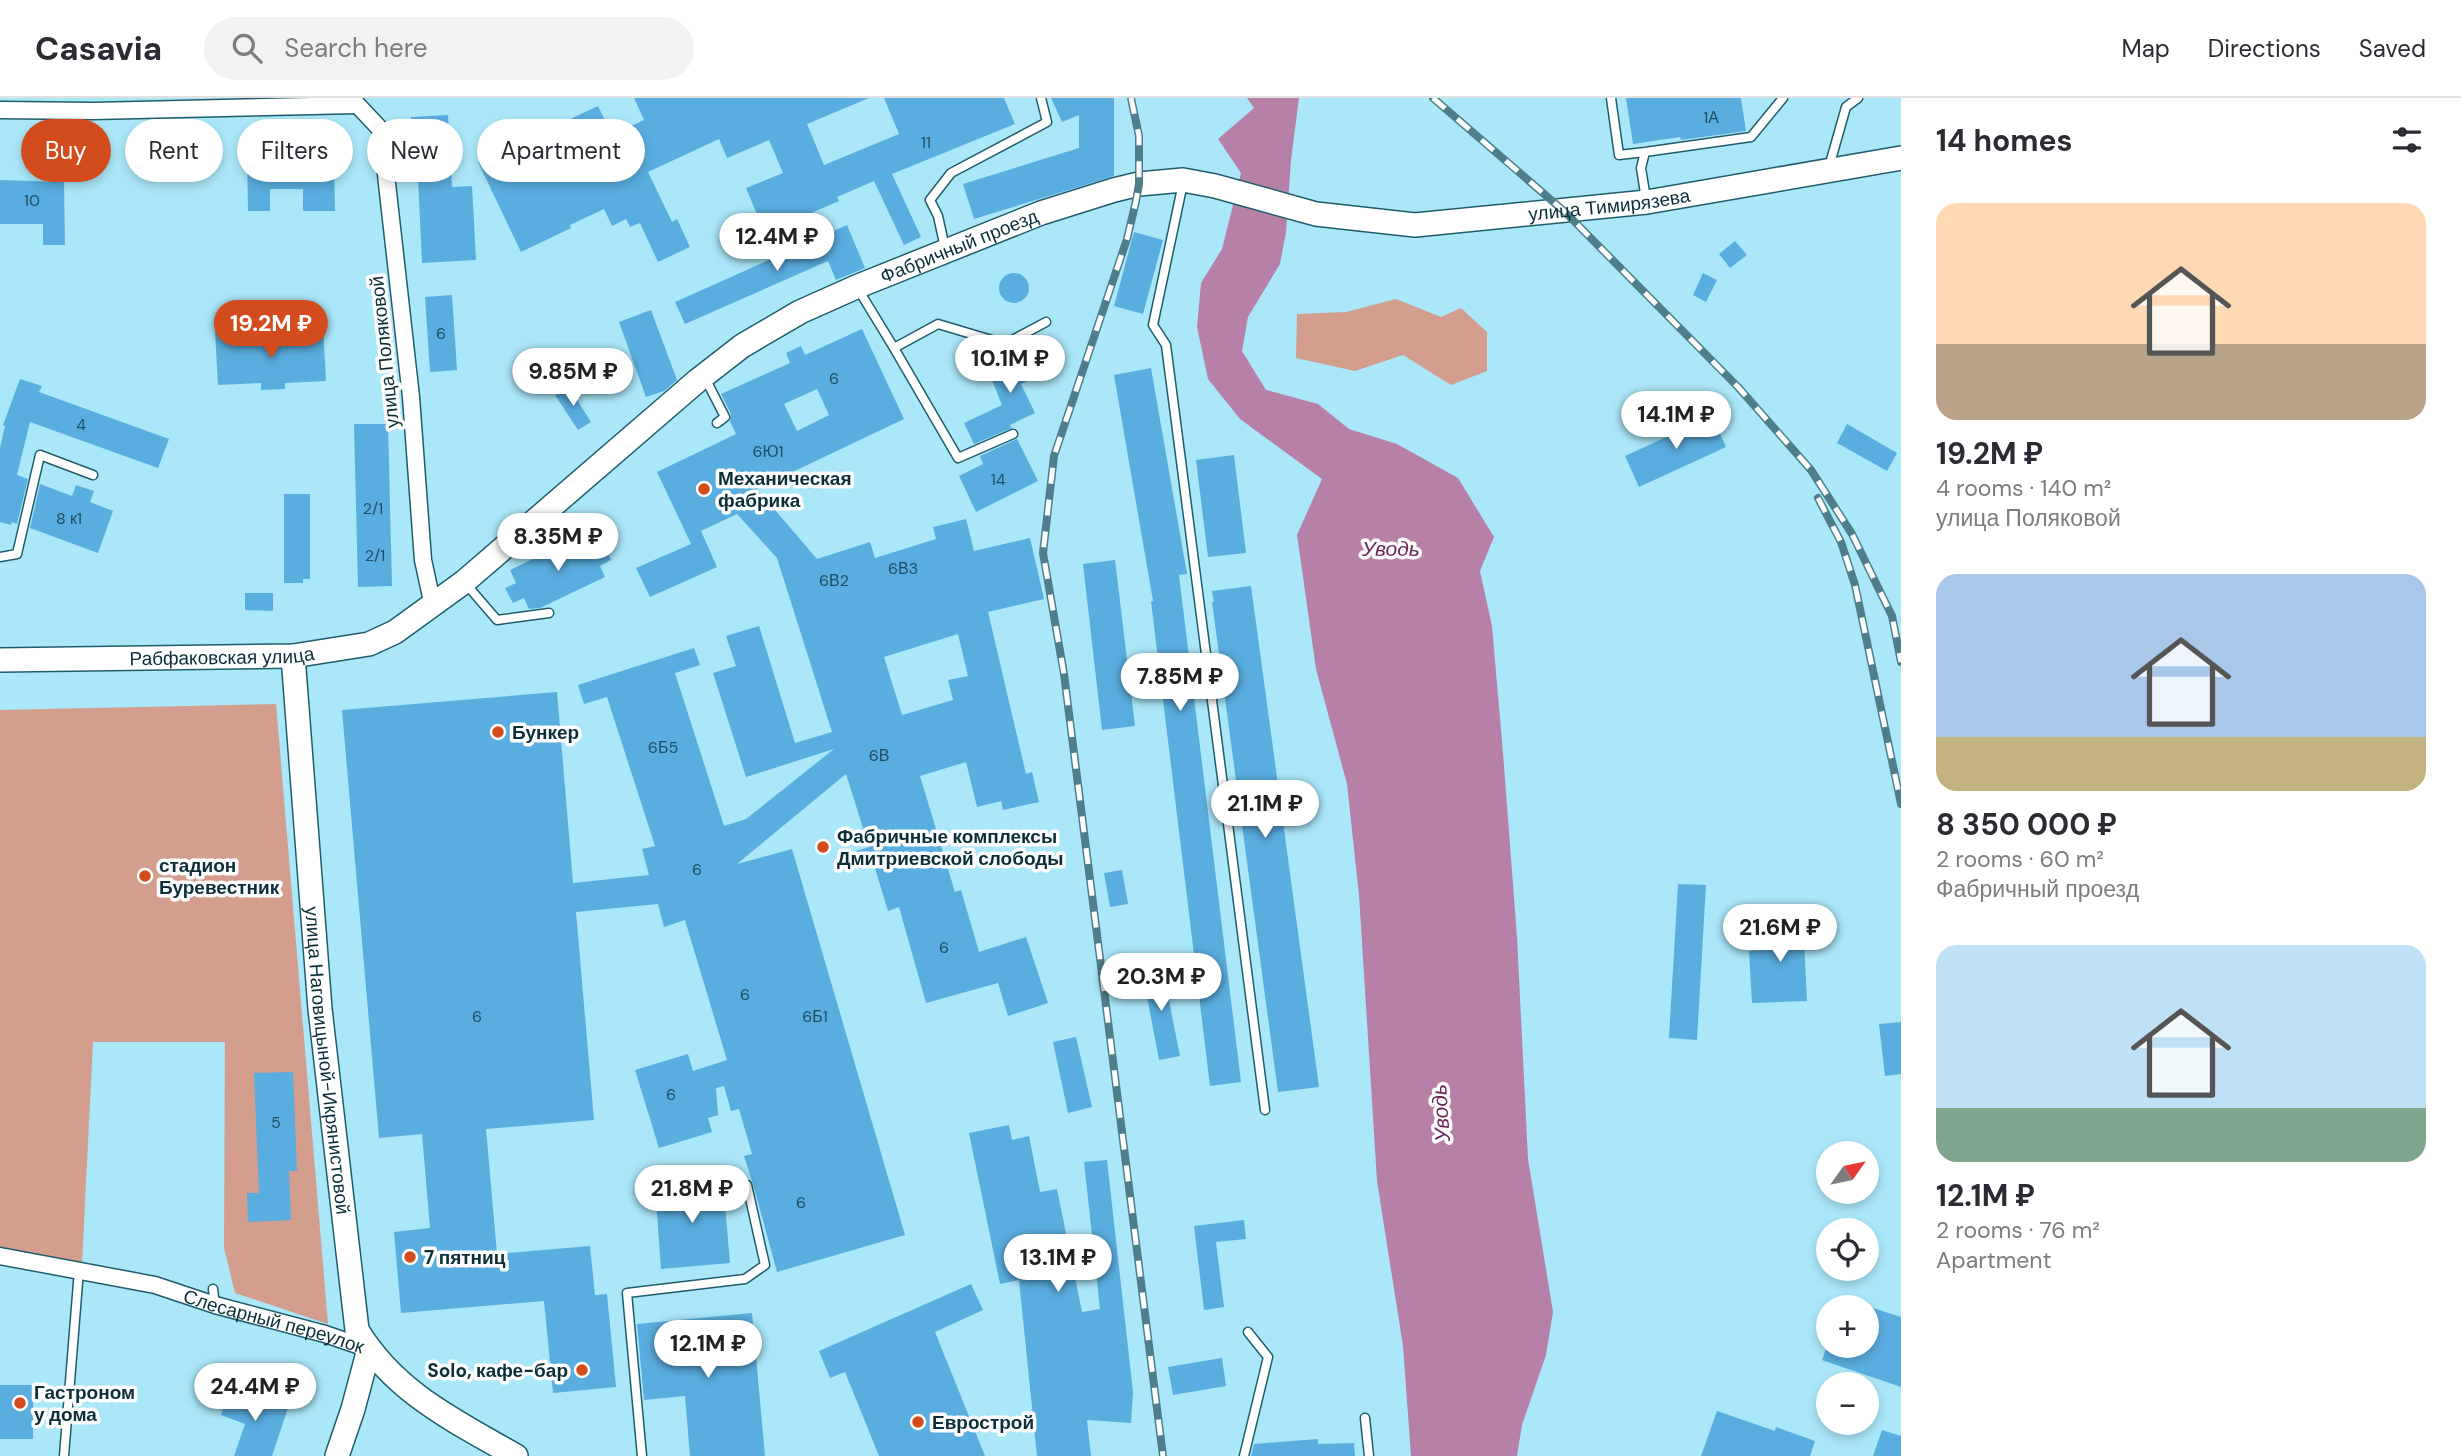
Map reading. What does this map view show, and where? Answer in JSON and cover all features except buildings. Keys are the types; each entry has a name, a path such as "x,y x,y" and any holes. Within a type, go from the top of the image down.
{"main road":[{"name":"улица Тимирязева","path":"1215,186 1316,214 1415,225 1647,202 1901,158"},
{"name":"Фабричный проезд","path":"433,606 704,375 742,346 800,312 1041,213 1114,190 1139,184 1183,180 1215,186"},
{"name":"Рабфаковская улица","path":"0,660 293,656 369,644 396,632 433,606"},
{"name":"улица Наговицыной-Икрянистовой","path":"293,656 320,1009 355,1322 369,1349"},
{"path":"337,1456 369,1349"},
{"name":"Слесарный переулок","path":"369,1349 397,1381 414,1395 516,1456"}],"street":[{"path":"0,110 93,111 357,100"},
{"name":"улица Поляковой","path":"357,100 382,130 411,397 423,560 433,606"},
{"name":"Слесарный переулок","path":"0,1256 214,1297 369,1349"}],"lane":[{"path":"945,251 938,216 930,200 951,173 1047,122 1041,98"},
{"path":"1611,98 1619,155 1751,137 1783,98"},
{"path":"1829,170 1846,107 1858,98"},
{"path":"1645,152 1641,168 1647,202"},
{"path":"1183,180 1153,326 1166,345 1265,1110"},
{"path":"856,287 958,458 1013,434"},
{"path":"894,348 938,324 1005,344 1046,322"},
{"path":"704,375 725,417 717,423"},
{"path":"0,556 18,554 40,455 93,475"},
{"path":"464,582 497,620 549,613"},
{"path":"642,1456 626,1293 745,1279 765,1265 747,1185"},
{"path":"64,1456 79,1270"},
{"path":"1244,1456 1268,1357 1248,1332"},
{"path":"1365,1418 1369,1456"}],"shaded area":[{"path":"1396,299 1441,317 1461,308 1487,332 1487,371 1451,385 1403,355 1355,371 1296,358 1297,314 1346,312"},
{"name":"стадион Буревестник","path":"276,704 328,1324 235,1293 224,1248 225,1042 93,1042 82,1264 0,1251 0,710"}],"water":[{"name":"Уводь","path":"1247,98 1299,98 1286,232 1280,264 1248,317 1242,351 1266,390 1318,404 1349,429 1397,444 1458,478 1494,537 1480,571 1492,626 1503,753 1517,937 1528,1159 1553,1312 1546,1355 1522,1425 1517,1456 1411,1456 1403,1346 1377,1181 1359,895 1347,784 1316,669 1297,535 1322,479 1240,419 1208,379 1197,327 1201,283 1222,249 1241,173 1218,139 1254,108"}],"railway":[{"path":"1131,98 1139,136 1139,184 1136,201 1127,239 1054,456 1043,553 1064,674 1163,1456"},
{"path":"1433,98 1565,212 1738,387 1811,470 1852,534 1892,616 1901,662"},
{"path":"1818,498 1841,542 1855,585 1901,804"}],"place":[{"name":"Механическая фабрика","path":"704,489"},
{"name":"Бункер","path":"498,732"},
{"name":"Фабричные комплексы Дмитриевской слободы","path":"823,847"},
{"name":"стадион Буревестник","path":"145,876"},
{"name":"7 пятниц","path":"410,1257"},
{"name":"Solo, кафе-бар","path":"582,1370"},
{"name":"Гастроном у дома","path":"20,1403"},
{"name":"Еврострой","path":"918,1422"}]}
